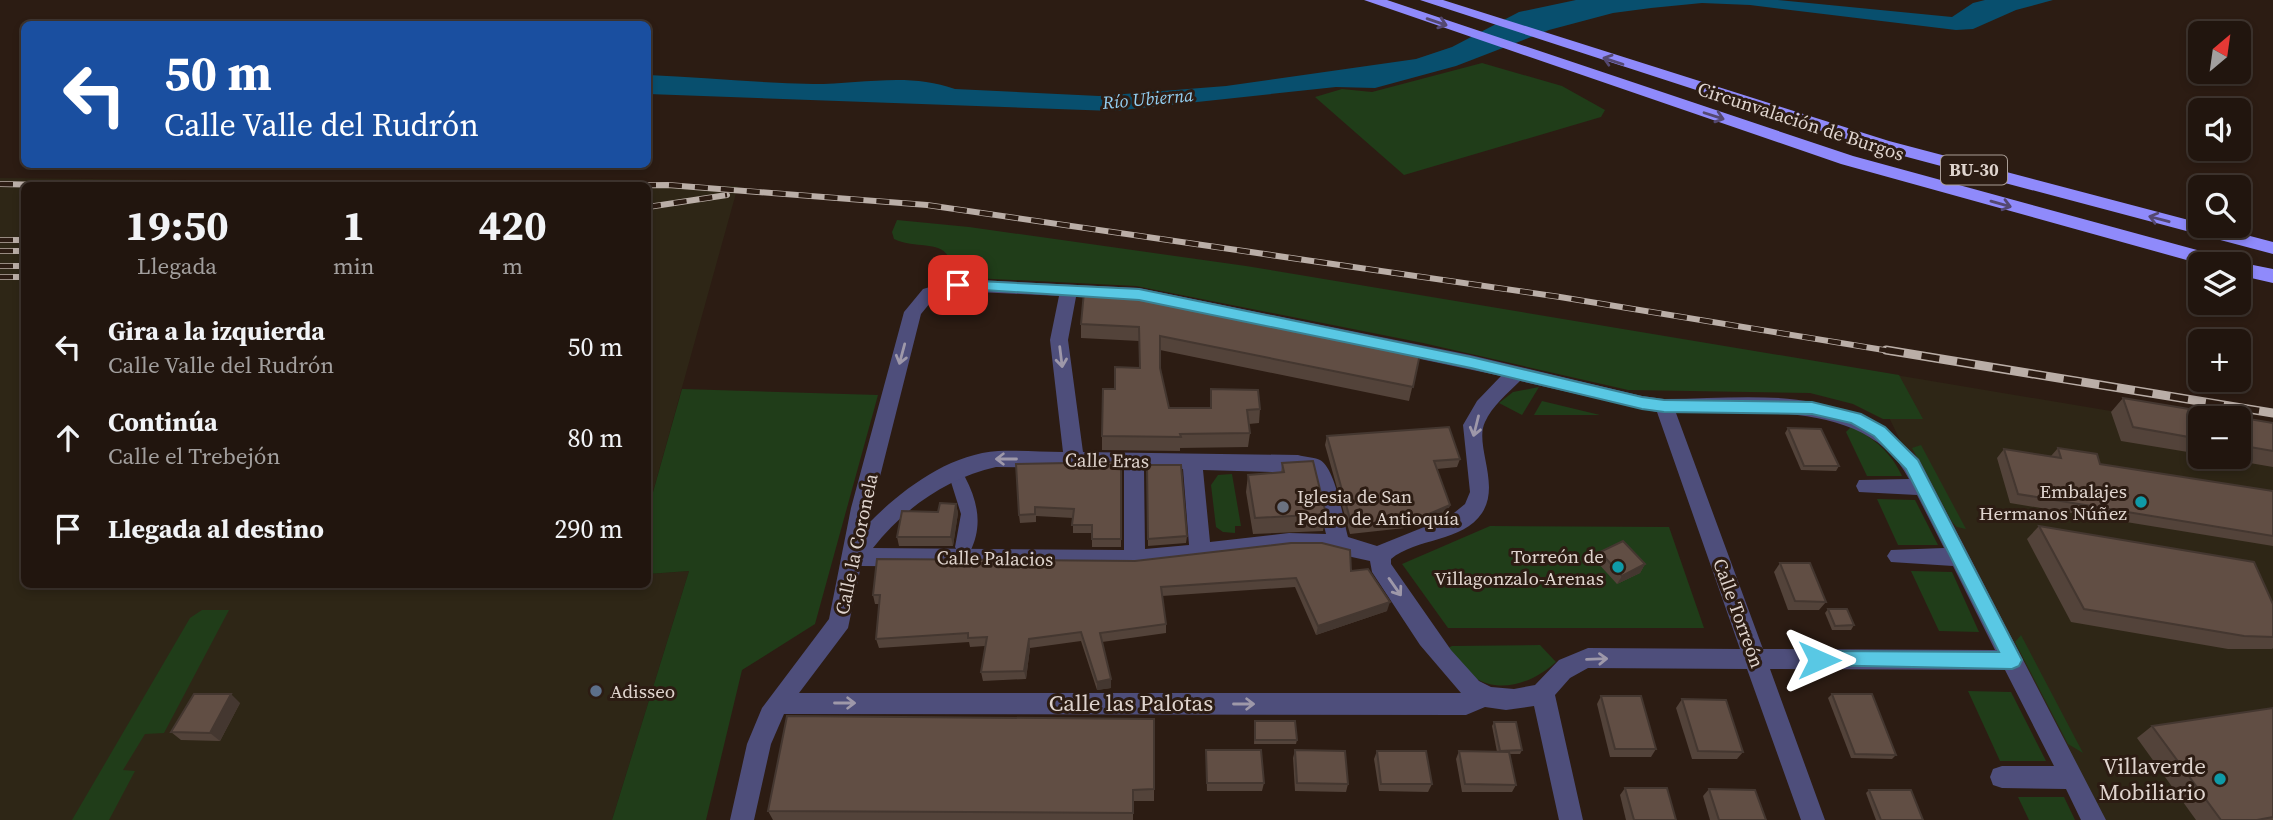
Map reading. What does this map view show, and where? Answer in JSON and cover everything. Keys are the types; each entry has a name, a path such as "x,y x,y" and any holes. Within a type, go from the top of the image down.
{"highway":[{"name":"Circunvalación de Burgos","path":"1372,0 1847,160 2188,255"},
{"name":"Circunvalación de Burgos","path":"1428,0 1678,82 1933,159 2273,248"},
{"path":"2251,271 2273,276"}],"street":[{"name":"Calle la Coronela","path":"742,820 760,739 777,703 833,635 840,621 861,508 913,312 929,293 958,285 1069,290"},
{"path":"1074,460 1059,340 1069,290 1139,295 1664,406 1812,408 1856,418 1898,448 1923,487 2094,820"},
{"path":"1484,696 1469,687 1453,671 1380,566 1381,556 1387,550 1456,523 1475,509 1480,500 1480,492 1473,425 1484,406 1516,373"},
{"name":"Calle Torreón","path":"1664,406 1813,820"},
{"name":"Calle Eras","path":"854,557 890,515 968,466 996,459 1298,463 1313,466 1321,473 1339,542"},
{"path":"1134,461 1135,559"},
{"path":"1192,461 1200,551"},
{"path":"959,482 969,500 972,526 964,547"},
{"path":"1866,486 1923,487"},
{"name":"Calle Palacios","path":"854,557 1135,559 1268,543 1339,542 1381,556"},
{"path":"1898,556 1959,557"},
{"path":"1572,820 1543,694 1560,671 1570,663 1588,658 2012,660"},
{"name":"Calle las Palotas","path":"777,703 1466,704 1484,696 1524,699 1543,694"},
{"path":"2002,777 2073,778"}],"shaded area":[{"name":"Adisseo","path":"0,178 369,182 21,182 21,588 651,588 651,574 689,571 612,820 0,820"},
{"name":"Adisseo","path":"651,185 738,186 651,499"},
{"path":"1866,370 2188,424 2188,469 2251,469 2251,450 2273,438 2273,820 2094,820"}],"green space":[{"path":"1482,63 1562,86 1605,110 1601,117 1404,175 1315,97 1342,89 1372,92"},
{"path":"897,220 969,227 1246,266 1899,375 1923,419 1883,419 1853,404 1810,393 1628,390 1423,343 1136,286 953,277 947,255 941,250 894,239 892,232"},
{"path":"1539,387 1522,415 1499,403 1513,392"},
{"path":"682,389 878,395 815,624 742,670 706,820 612,820 689,571 651,574 651,499"},
{"path":"1542,401 1600,415 1534,415"},
{"path":"1852,426 1881,447 1902,476 1867,476 1846,432"},
{"path":"1921,445 1966,529 1957,527 1952,522 1912,448"},
{"path":"1232,474 1241,526 1235,526 1235,533 1223,532 1216,527 1211,485 1218,475"},
{"path":"1877,499 1915,500 1938,545 1898,545"},
{"path":"1490,526 1669,527 1704,628 1448,628 1402,564"},
{"path":"1911,571 1952,572 1979,632 1939,631"},
{"path":"202,610 229,610 164,733 145,734 123,770 135,771 109,820 72,820 190,618"},
{"path":"2021,635 2083,753 2068,744 2015,642"},
{"path":"1540,645 1556,662 1538,675 1517,684 1506,685 1495,685 1473,677 1444,650 1452,646"},
{"path":"1968,691 2011,692 2046,761 2000,761"},
{"path":"2018,797 2064,797 2075,820 2029,820"}],"water":[{"name":"Río Ubierna","path":"1576,0 1778,0 1952,17 1973,3 1985,0 2053,0 2016,10 1973,29 1956,30 1750,5 1702,3 1651,8 1613,13 1549,30 1456,66 1375,88 1336,87 1113,111 651,94 651,75 813,84 903,80 955,89 1099,96 1226,86 1416,59 1452,47 1519,12"}],"building":[{"path":"1084,292 1160,297 1160,303 1420,354 1413,387 1160,336 1160,368 1169,408 1211,408 1211,389 1258,390 1260,409 1247,410 1250,433 1180,434 1181,437 1102,436 1103,389 1115,389 1115,367 1140,368 1139,327 1081,324"},
{"path":"2123,398 2188,409 2188,437 2133,427"},
{"path":"2251,419 2273,423 2273,451 2251,447"},
{"path":"1449,427 1460,459 1434,461 1450,505 1417,519 1352,526 1327,436"},
{"path":"1788,428 1821,429 1839,466 1804,466"},
{"name":"Embalajes Hermanos Núñez","path":"2058,448 2097,454 2100,464 2273,491 2273,536 2018,494 2004,449 2061,458"},
{"path":"1313,461 1326,514 1255,518 1248,475 1284,472 1282,463"},
{"path":"1121,462 1121,539 1092,539 1092,525 1072,525 1074,509 1035,507 1035,514 1019,515 1016,464"},
{"path":"1147,465 1181,465 1187,536 1148,539"},
{"path":"940,503 956,504 951,537 897,537 902,511 938,512"},
{"path":"2039,526 2254,562 2273,604 2273,637 2244,636 2084,609"},
{"path":"1623,541 1645,564 1622,576 1600,552"},
{"path":"1291,543 1322,543 1350,550 1351,571 1368,569 1390,602 1318,626 1296,578 1161,587 1166,624 1100,633 1111,679 1097,682 1081,632 1029,639 1024,671 981,672 987,637 968,638 968,633 876,639 880,595 873,595 877,559 1135,561"},
{"path":"1780,563 1810,563 1826,602 1795,601"},
{"path":"1828,609 1847,609 1854,625 1835,626"},
{"path":"194,694 231,694 210,733 171,732"},
{"path":"1832,694 1872,694 1896,755 1855,754"},
{"path":"1601,696 1641,696 1656,749 1615,749"},
{"path":"1682,699 1726,700 1743,752 1698,751"},
{"name":"Villaverde Mobiliario","path":"2273,708 2273,817 2221,820 2152,726"},
{"path":"787,716 1154,719 1154,789 1133,790 1133,813 768,811"},
{"path":"1255,721 1295,721 1297,740 1255,740"},
{"path":"1494,722 1516,722 1522,750 1500,751"},
{"path":"1206,750 1261,750 1264,783 1207,783"},
{"path":"1295,750 1345,751 1348,784 1297,783"},
{"path":"1377,751 1426,751 1432,784 1381,784"},
{"path":"1459,751 1509,752 1516,785 1465,784"},
{"path":"1625,788 1667,788 1676,820 1634,820"},
{"path":"1709,789 1755,790 1766,820 1719,820"},
{"path":"1869,790 1911,790 1923,820 1881,820"}],"railway":[{"path":"0,184 21,184"},
{"path":"651,185 927,205 1560,297 1896,352"},
{"path":"651,207 727,195"},
{"path":"0,240 21,240"},
{"path":"0,251 21,251"},
{"path":"0,266 21,266"},
{"path":"0,277 21,277"},
{"path":"1886,350 2273,413"}],"place":[{"name":"Embalajes Hermanos Núñez","path":"2141,502"},
{"name":"Iglesia de San Pedro de Antioquía","path":"1283,507"},
{"name":"Torreón de Villagonzalo-Arenas","path":"1618,567"},
{"name":"Adisseo","path":"596,691"},
{"name":"Villaverde Mobiliario","path":"2220,779"}],"route":[{"path":"958,285 1139,295 1471,362 1642,403 1664,406 1812,408 1856,418 1879,432 1898,448 1912,465 2012,660 1819,660"}]}
